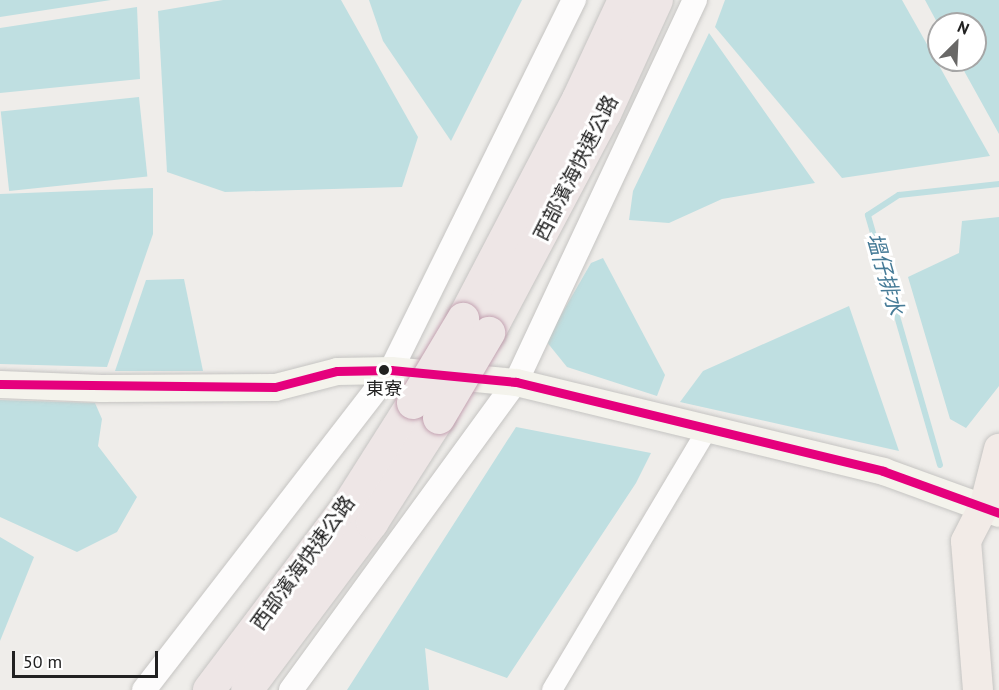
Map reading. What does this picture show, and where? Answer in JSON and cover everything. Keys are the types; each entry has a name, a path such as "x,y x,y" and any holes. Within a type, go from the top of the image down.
{"highway":[{"name":"西部濱海快速公路","path":"476,326 624,0"},
{"name":"西部濱海快速公路","path":"476,326 605,114 657,0"},
{"path":"426,410 476,326"},
{"name":"西部濱海快速公路","path":"209,690 347,507 426,410"},
{"name":"西部濱海快速公路","path":"247,690 372,523 426,410"}],"main road":[{"path":"0,384 101,388 275,387 337,371 391,370 516,382 884,471 992,508"},
{"path":"978,690 966,541 992,508 999,449"}],"street":[{"path":"144,690 391,370 574,0"},
{"path":"291,690 516,382 695,0"},
{"path":"552,690 707,430"}],"water":[{"path":"0,0 111,0 0,17"},
{"path":"223,0 341,0 418,137 402,187 225,192 167,172 158,11"},
{"path":"369,0 522,0 451,141 383,41"},
{"path":"725,0 902,0 927,44 927,72 943,72 990,156 842,178 715,27"},
{"path":"925,0 999,0 999,134 965,72 987,72 987,12 931,12"},
{"path":"137,7 140,79 0,93 0,28"},
{"path":"709,33 815,183 722,199 669,223 629,220 633,191"},
{"path":"139,97 147,177 9,191 1,112"},
{"path":"153,188 153,234 107,367 0,364 0,194"},
{"path":"999,217 999,386 966,428 950,419 908,277 959,253 962,221"},
{"path":"603,258 665,375 657,396 567,367 546,341 591,263"},
{"path":"184,279 203,371 115,371 146,280"},
{"path":"849,306 899,451 680,402 703,371"},
{"path":"0,400 95,403 102,419 98,446 137,497 117,532 77,552 0,517"},
{"path":"516,427 651,453 636,483 507,678 425,648 429,690 347,690"},
{"path":"0,537 34,557 0,641"}],"waterway":[{"name":"塭仔排水","path":"940,465 868,215 899,195 999,184"}],"transit line":[{"path":"0,384 275,387 337,371 391,370 516,382 883,471 999,513"}],"place":[{"name":"東寮","path":"384,370"}]}
